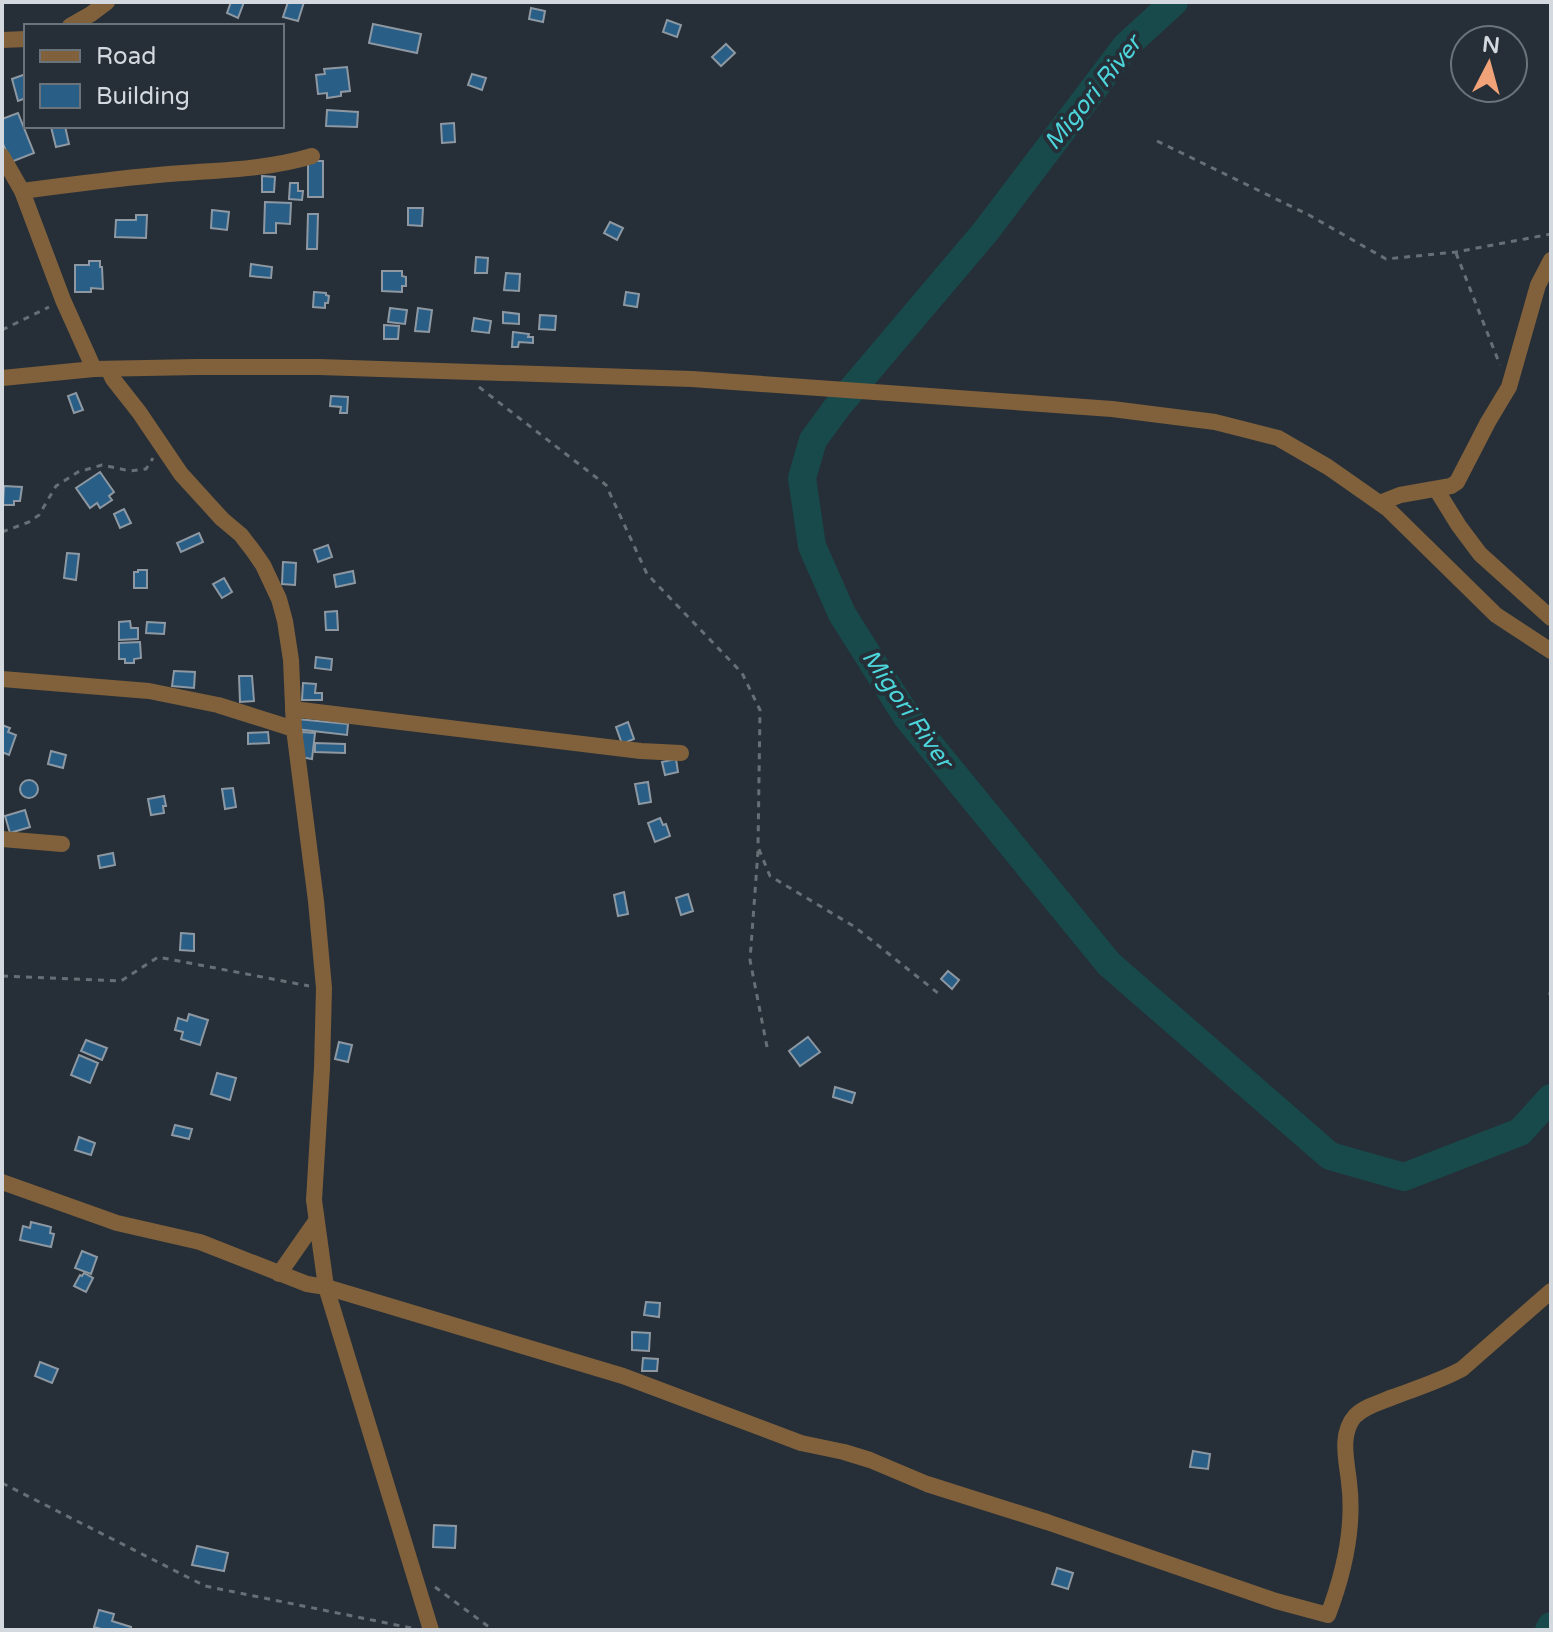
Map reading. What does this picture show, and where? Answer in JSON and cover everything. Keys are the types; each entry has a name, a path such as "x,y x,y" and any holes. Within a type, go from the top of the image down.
{"street":[{"path":"74,24 107,2"},
{"path":"2,40 24,39"},
{"path":"2,156 22,191 63,300 101,369 139,412 189,484 241,535 263,565 279,599 290,649 294,729 324,988 314,1189 316,1221 326,1287 431,1630"},
{"path":"22,191 252,168 312,156"},
{"path":"1380,503 1400,495 1451,486 1457,482 1509,387 1538,285 1551,260"},
{"path":"2,378 101,369 319,367 692,379 1112,409 1215,422 1278,438 1328,467 1388,509 1496,615 1551,651"},
{"path":"1436,489 1480,554 1551,618"},
{"path":"2,679 149,691 218,705 294,729"},
{"path":"293,709 641,751 681,753"},
{"path":"2,839 62,844"},
{"path":"2,1182 117,1223 200,1242 307,1284 326,1287 623,1376 801,1443 870,1460 927,1484 1058,1525 1276,1601 1328,1615 1345,1563 1351,1512 1346,1442 1349,1426 1355,1417 1367,1407 1446,1378 1462,1369 1551,1291"},
{"path":"279,1274 316,1221"}],"path":[{"path":"1157,141 1309,215 1386,259 1456,252 1551,234"},
{"path":"1456,252 1509,387"},
{"path":"2,330 63,300"},
{"path":"460,373 606,485 647,574 742,673 760,710 758,847 750,960 768,1052"},
{"path":"2,532 39,515 56,486 78,472 102,465 130,471 146,469 161,444"},
{"path":"758,847 770,876 855,927 939,994"},
{"path":"2,976 121,981 158,957 324,988"},
{"path":"1551,989 1551,1001"},
{"path":"2,1483 205,1586 420,1630"},
{"path":"412,1565 416,1573 493,1630"}],"building":[{"path":"231,2 244,2 238,18 227,13"},
{"path":"288,2 304,2 298,21 283,17"},
{"path":"531,8 545,11 543,22 529,19"},
{"path":"667,20 681,25 677,37 663,32"},
{"path":"373,24 421,34 417,53 369,43"},
{"path":"726,44 735,53 721,66 712,57"},
{"path":"347,67 350,91 327,98 327,93 318,94 316,75 325,74 324,69"},
{"path":"472,74 486,78 482,90 468,85"},
{"path":"24,75 24,99 18,101 12,79"},
{"path":"327,110 358,112 357,127 326,126"},
{"path":"18,113 34,153 11,162 2,145 2,119"},
{"path":"454,123 455,142 442,143 441,124"},
{"path":"51,128 65,128 69,144 56,147"},
{"path":"308,161 323,161 323,197 308,197"},
{"path":"262,176 275,177 274,192 262,192"},
{"path":"290,183 298,183 298,191 303,191 302,200 289,199"},
{"path":"265,202 291,203 290,224 276,223 276,233 264,233"},
{"path":"408,208 423,208 422,226 408,225"},
{"path":"212,210 229,212 227,230 211,228"},
{"path":"308,214 318,214 317,249 307,249"},
{"path":"136,215 147,215 146,238 115,237 116,220 136,220"},
{"path":"610,222 623,228 617,240 604,233"},
{"path":"476,257 488,258 487,273 475,273"},
{"path":"89,261 100,261 103,289 75,292 75,265 89,265"},
{"path":"251,264 272,267 271,278 250,276"},
{"path":"382,271 402,271 406,286 402,286 402,292 382,291"},
{"path":"506,273 520,274 519,291 504,290"},
{"path":"314,292 329,296 325,308 313,307"},
{"path":"626,292 639,294 637,307 624,305"},
{"path":"390,308 407,310 405,324 388,322"},
{"path":"418,308 432,310 429,332 415,331"},
{"path":"503,312 519,314 519,324 503,323"},
{"path":"540,315 556,316 555,330 539,329"},
{"path":"474,318 491,321 489,333 472,331"},
{"path":"384,325 399,326 398,339 384,339"},
{"path":"513,332 529,334 528,337 533,337 533,343 519,342 518,347 512,347"},
{"path":"76,393 83,410 74,413 68,396"},
{"path":"331,396 348,397 347,413 340,413 341,407 330,406"},
{"path":"100,472 114,492 109,496 112,500 100,508 97,503 90,508 76,488"},
{"path":"4,486 22,487 20,501 14,501 14,505 3,505"},
{"path":"124,509 131,523 120,528 114,514"},
{"path":"199,533 203,542 181,552 177,543"},
{"path":"328,545 332,557 318,562 314,550"},
{"path":"67,553 79,554 76,580 64,578"},
{"path":"283,562 296,563 295,585 282,584"},
{"path":"147,570 147,588 134,588 134,572"},
{"path":"353,571 355,583 336,587 334,575"},
{"path":"224,578 232,592 222,598 213,584"},
{"path":"337,611 338,630 326,630 325,612"},
{"path":"130,621 131,628 138,628 138,639 119,640 119,622"},
{"path":"147,622 165,623 164,634 146,633"},
{"path":"140,642 141,658 134,659 134,663 119,659 119,643"},
{"path":"316,657 332,659 331,670 315,668"},
{"path":"174,671 195,672 194,688 172,686"},
{"path":"239,676 252,676 254,701 240,702"},
{"path":"303,683 316,684 315,693 322,693 322,700 302,700"},
{"path":"297,719 348,724 347,735 296,729"},
{"path":"628,722 634,739 622,744 616,727"},
{"path":"2,725 16,735 9,755 2,752"},
{"path":"268,732 269,743 248,744 248,733"},
{"path":"302,732 315,733 312,759 300,757"},
{"path":"315,743 345,744 345,753 315,752"},
{"path":"51,751 66,755 63,768 48,764"},
{"path":"676,759 678,772 665,775 662,762"},
{"path":"25,780 33,780 38,789 36,796 25,798 20,793 20,785"},
{"path":"648,782 651,802 639,804 635,784"},
{"path":"233,788 236,807 225,809 222,789"},
{"path":"164,796 164,813 151,815 148,799"},
{"path":"25,810 30,827 10,833 5,816"},
{"path":"660,818 670,836 655,842 648,823"},
{"path":"113,853 115,865 100,868 98,856"},
{"path":"624,892 628,914 618,916 614,895"},
{"path":"688,894 693,911 681,915 676,898"},
{"path":"181,933 194,934 194,951 180,950"},
{"path":"948,971 959,980 952,989 941,979"},
{"path":"189,1014 208,1020 200,1045 181,1039 183,1032 175,1030 178,1018 187,1021"},
{"path":"808,1037 820,1052 800,1066 789,1051"},
{"path":"86,1040 107,1048 102,1060 81,1051"},
{"path":"339,1042 352,1045 348,1062 335,1059"},
{"path":"79,1055 98,1063 90,1083 71,1075"},
{"path":"217,1073 236,1078 230,1100 211,1094"},
{"path":"835,1087 855,1093 852,1103 833,1097"},
{"path":"175,1125 192,1129 189,1139 172,1135"},
{"path":"79,1137 95,1143 91,1155 75,1150"},
{"path":"31,1222 51,1227 50,1233 54,1234 51,1247 20,1240 23,1226 30,1228"},
{"path":"82,1251 97,1257 91,1274 75,1268"},
{"path":"84,1273 93,1278 86,1292 74,1286"},
{"path":"646,1302 660,1303 659,1317 644,1315"},
{"path":"632,1332 650,1333 649,1351 632,1350"},
{"path":"643,1358 658,1359 657,1371 642,1371"},
{"path":"40,1362 58,1369 52,1383 35,1376"},
{"path":"1193,1451 1210,1454 1208,1469 1190,1467"},
{"path":"434,1525 456,1526 455,1548 433,1547"},
{"path":"197,1546 228,1553 224,1571 192,1565"},
{"path":"1057,1568 1073,1573 1068,1589 1052,1584"},
{"path":"99,1610 114,1614 112,1621 131,1627 130,1630 94,1627"}],"waterway":[{"name":"Migori River","path":"1174,2 1126,46 986,231 838,406 813,440 802,478 812,546 842,614 907,717 1109,964 1330,1156 1404,1177 1520,1132 1551,1098"},
{"name":"Migori River","path":"1549,1630 1551,1626"}]}
